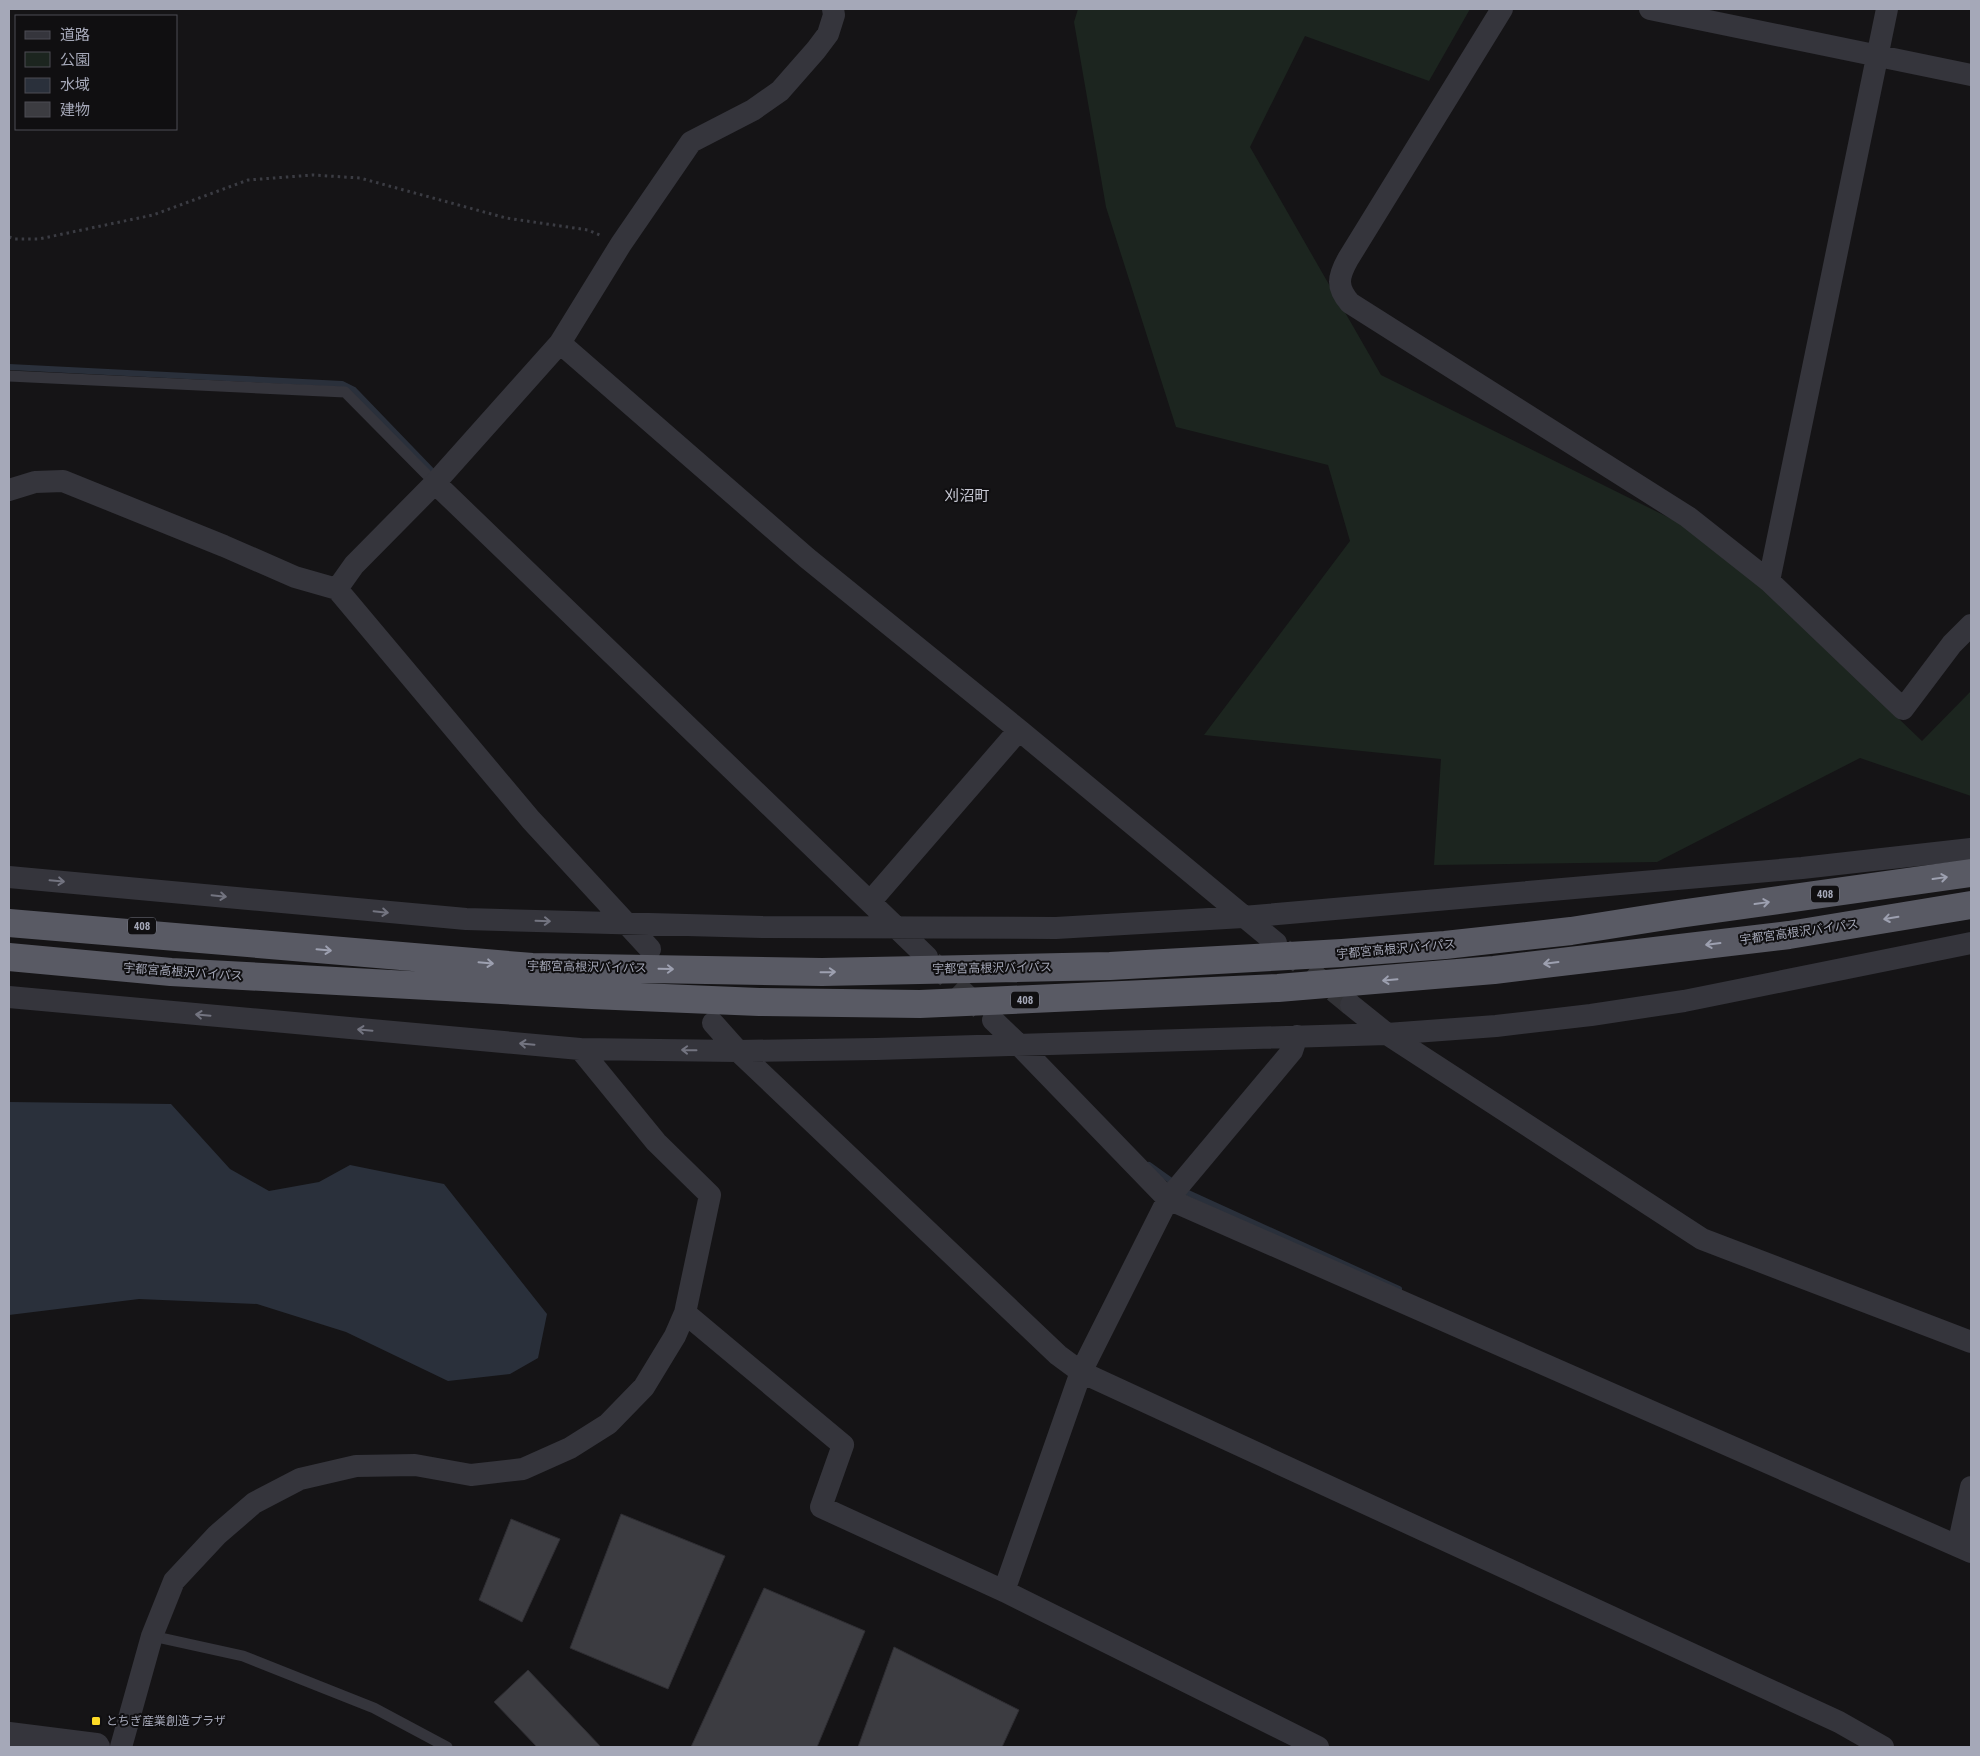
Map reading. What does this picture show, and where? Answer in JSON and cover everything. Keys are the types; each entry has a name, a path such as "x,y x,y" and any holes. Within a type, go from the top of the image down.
{"highway":[{"name":"宇都宮高根沢バイパス","path":"9,923 532,967 822,972 1110,966 1342,954 1446,945 1632,923 1679,914 1971,873"},
{"name":"宇都宮高根沢バイパス","path":"9,956 181,972 592,995 759,1002 930,1003 1278,988 1494,970 1789,935 1971,905"},
{"name":"408","path":"9,906 275,946"},
{"name":"408","path":"9,964 107,966"}],"street":[{"path":"337,589 354,565 435,483 560,343 621,244 691,142 753,110 780,91 828,34 834,14 833,9"},
{"path":"1502,9 1348,259 1342,270 1340,281 1342,293 1350,303 1688,517 1769,581 1903,709 1952,644 1971,625"},
{"path":"1650,9 1971,74"},
{"path":"1769,581 1879,56 1887,9"},
{"path":"560,343 807,558 1019,730 1276,944"},
{"path":"9,490 35,482 63,481 295,577 337,589 531,820 650,949"},
{"path":"435,483 927,957"},
{"path":"870,902 1019,730"},
{"path":"9,877 466,919 897,929 1056,928 1243,917 1436,898 1802,868 1971,850"},
{"path":"9,997 580,1048 738,1051 876,1049 1387,1034 1496,1026 1591,1015 1684,1001 1971,943"},
{"path":"1351,1004 1387,1034 1702,1239 1971,1342"},
{"path":"993,1020 1168,1200 1964,1549 1971,1487"},
{"path":"713,1023 738,1051 1058,1355 1081,1372 1830,1718 1883,1747"},
{"path":"1004,1590 1081,1372 1168,1200 1292,1051 1297,1036"},
{"path":"121,1747 152,1636 174,1581 217,1535 254,1503 300,1479 356,1466 414,1466 471,1475 523,1469 562,1452 608,1424 644,1387 676,1336 685,1313 710,1195 656,1142 580,1048"},
{"path":"685,1313 843,1445 821,1507 1004,1590 1318,1747"},
{"path":"11,1740 96,1747"}],"lane":[{"path":"9,376 345,392 435,483"},
{"path":"152,1636 243,1656 374,1708 447,1747"}],"path":[{"path":"9,237 15,239 38,239 152,215 248,180 313,175 360,178 506,218 588,230 621,244"}],"green space":[{"path":"1078,9 1470,9 1429,81 1305,36 1250,147 1381,375 1710,538 1922,741 1971,691 1971,796 1860,758 1657,862 1434,865 1441,759 1204,735 1350,541 1328,465 1176,427 1106,207 1074,22"}],"water":[{"path":"9,1102 171,1104 230,1169 269,1191 319,1182 350,1165 444,1184 547,1314 538,1358 510,1374 448,1381 346,1332 257,1304 139,1299 9,1315"}],"building":[{"path":"621,1514 725,1556 668,1689 570,1648"},
{"path":"511,1519 560,1539 522,1622 479,1600"},
{"path":"764,1588 865,1631 817,1747 691,1747"},
{"path":"894,1647 1019,1710 1002,1747 858,1747"},
{"path":"528,1670 601,1747 537,1747 494,1702"}],"waterway":[{"path":"9,367 342,384 354,390 433,472"},
{"path":"1149,1165 1188,1193 1399,1289"}],"tunnel":[{"path":"1283,949 1351,1005"},
{"path":"932,962 981,1009"}],"place":[{"name":"とちぎ産業創造プラザ","path":"96,1721"}],"district":[{"name":"刈沼町","path":"967,496"}]}
